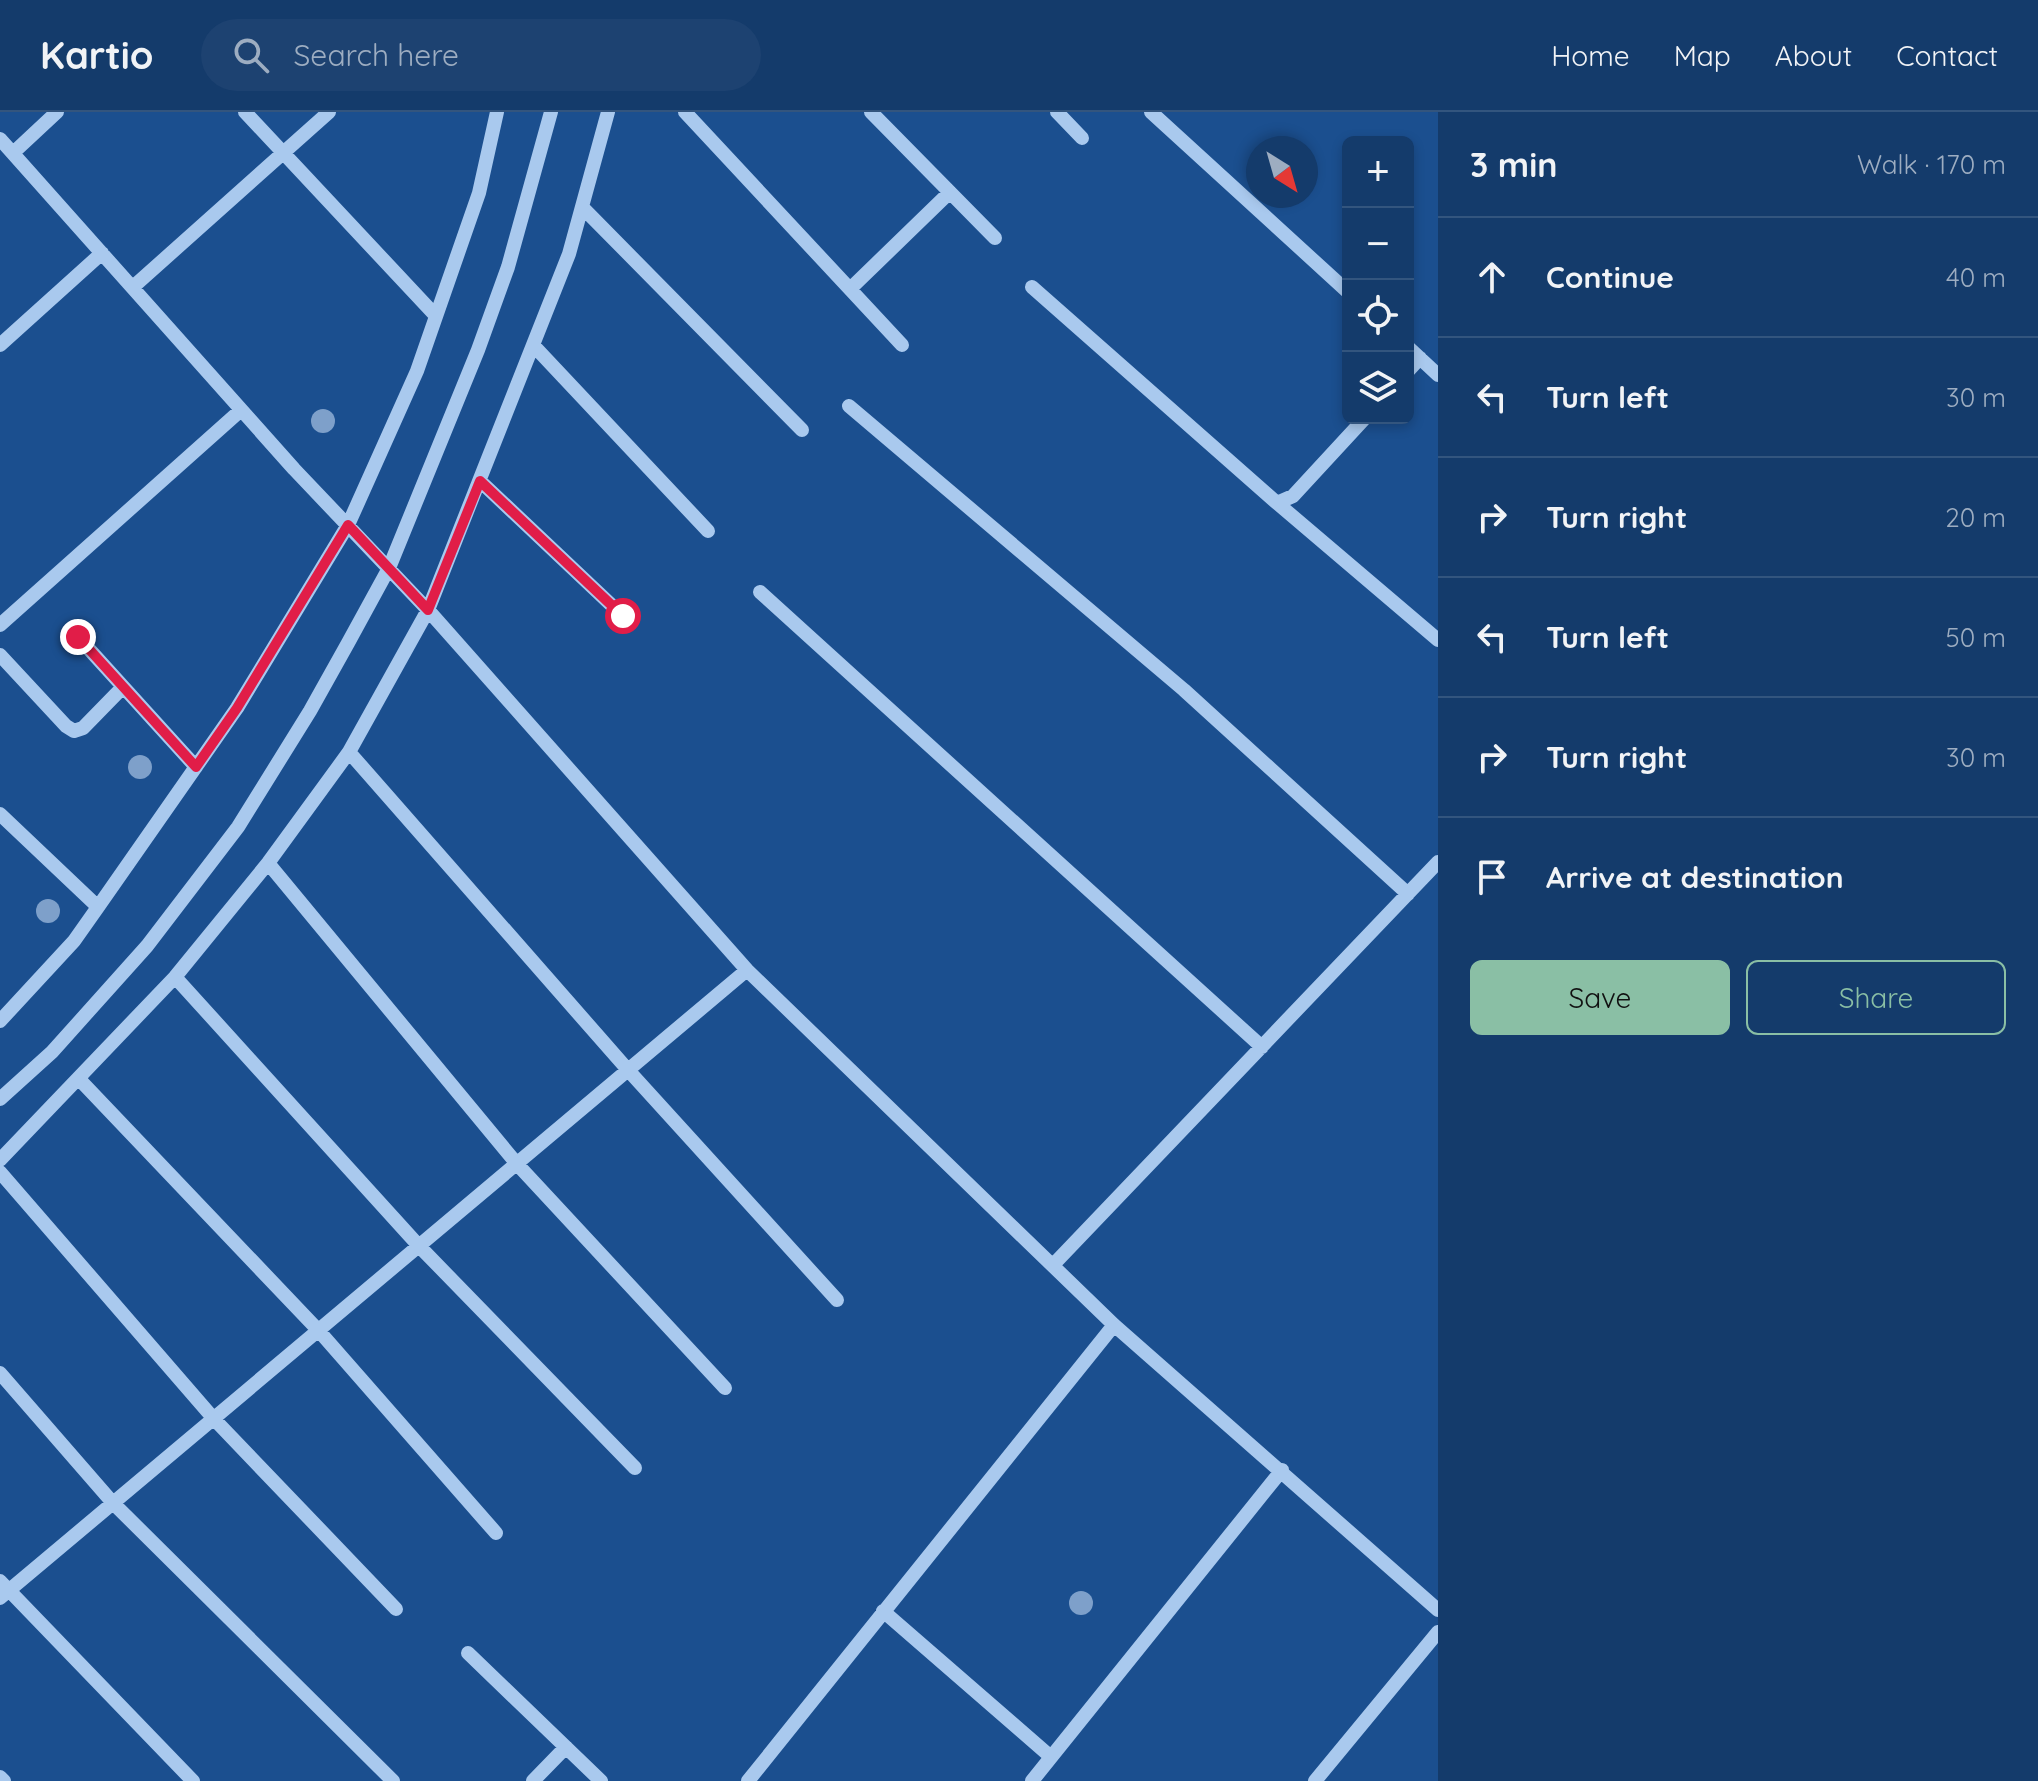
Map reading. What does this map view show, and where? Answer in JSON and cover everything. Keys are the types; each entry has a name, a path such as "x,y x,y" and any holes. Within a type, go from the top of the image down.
{"street":[{"path":"13,153 57,112"},
{"path":"245,112 436,316"},
{"path":"133,287 329,112"},
{"path":"0,1021 74,941 98,907 237,708 348,525 417,371 479,193 497,112"},
{"path":"0,1099 52,1052 147,946 238,827 310,711 389,568 478,350 508,267 551,112"},
{"path":"0,1160 175,977 268,863 349,752 428,610 569,254 608,112"},
{"path":"685,112 902,345"},
{"path":"871,112 995,238"},
{"path":"1057,112 1082,138"},
{"path":"1151,112 1342,287"},
{"path":"0,139 241,410 428,610 747,970 1114,1325 1438,1610"},
{"path":"850,289 950,192"},
{"path":"583,208 802,430"},
{"path":"0,345 102,253"},
{"path":"1032,287 1438,640"},
{"path":"534,346 708,531"},
{"path":"1413,352 1438,375"},
{"path":"1414,364 1420,358"},
{"path":"849,406 1184,690 1408,894"},
{"path":"0,625 241,410"},
{"path":"1277,503 1293,496 1359,424"},
{"path":"480,481 623,616"},
{"path":"760,592 1262,1047"},
{"path":"78,637 196,767"},
{"path":"0,655 74,731 83,728 123,687"},
{"path":"349,752 628,1070 837,1300"},
{"path":"0,814 98,907"},
{"path":"1053,1265 1438,862"},
{"path":"268,863 517,1164 725,1388"},
{"path":"193,1781 3,1590 214,1419 747,970"},
{"path":"175,977 419,1246 635,1468"},
{"path":"79,1079 319,1331 496,1533"},
{"path":"0,1172 214,1419 396,1609"},
{"path":"748,1781 1114,1325"},
{"path":"0,1373 113,1503 393,1781"},
{"path":"1035,1780 1282,1470"},
{"path":"883,1611 1051,1757"},
{"path":"1315,1781 1438,1632"},
{"path":"468,1653 601,1781"},
{"path":"533,1781 566,1747"},
{"path":"0,1777 4,1781"}],"route":[{"path":"78,637 196,767 237,708 348,525 428,610 480,481 623,616"}]}
